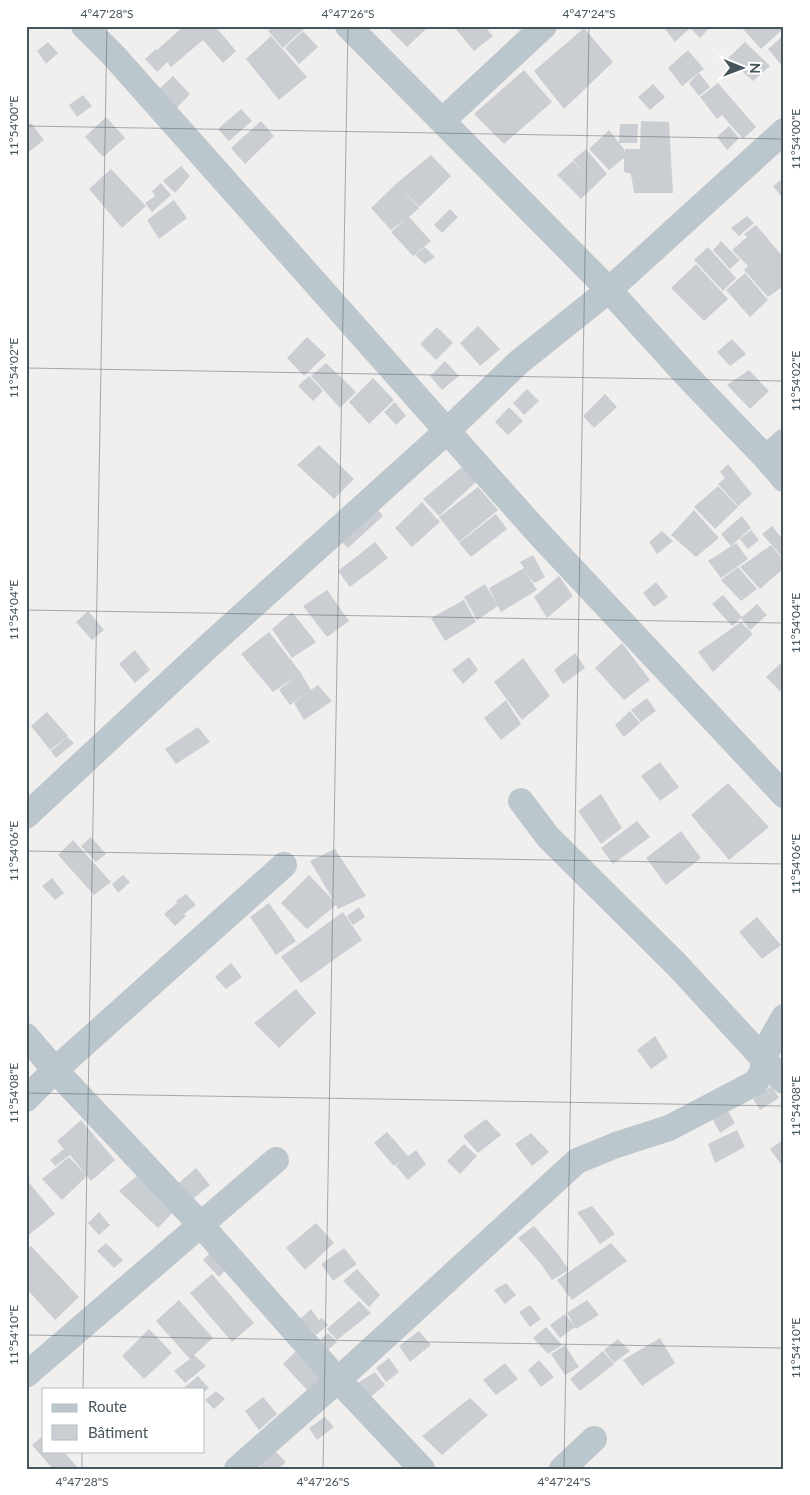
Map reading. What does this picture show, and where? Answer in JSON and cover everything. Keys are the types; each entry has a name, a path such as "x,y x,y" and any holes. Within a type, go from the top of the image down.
{"street":[{"path":"84,26 114,56 446,432 784,795"},
{"path":"348,26 609,290 687,376 775,450 784,479"},
{"path":"442,121 544,26"},
{"path":"26,816 212,643 446,432 519,362 609,290 784,130"},
{"path":"521,801 548,838 678,965 784,1081"},
{"path":"26,1099 284,866"},
{"path":"237,1469 338,1380 577,1161 616,1145 669,1128 755,1083 762,1073 764,1060 772,1038 784,1017"},
{"path":"26,1036 201,1225 338,1380 422,1469"},
{"path":"26,1375 276,1160"},
{"path":"562,1469 594,1440"}],"building":[{"path":"184,26 215,26 236,51 223,63 203,40 171,67 167,62 157,72 145,59 156,49 163,58 157,50"},
{"path":"274,26 307,26 283,48 268,31"},
{"path":"394,26 429,26 407,47 390,30"},
{"path":"455,26 484,26 493,36 474,51"},
{"path":"669,26 711,26 700,38 690,28 675,42 665,29"},
{"path":"744,26 783,26 784,28 761,49 742,28"},
{"path":"584,28 613,62 564,109 534,71"},
{"path":"303,31 318,47 299,64 285,48"},
{"path":"784,35 784,68 768,49"},
{"path":"271,36 307,77 279,100 246,59"},
{"path":"48,42 58,53 46,64 37,51"},
{"path":"745,42 770,66 753,81 728,58"},
{"path":"688,50 704,69 682,86 668,68"},
{"path":"524,70 552,102 504,144 474,114"},
{"path":"699,73 710,87 699,96 689,83"},
{"path":"173,76 190,94 177,108 158,90"},
{"path":"718,83 756,127 743,139 722,115 717,119 700,97"},
{"path":"653,84 665,97 650,110 638,97"},
{"path":"83,95 92,106 77,117 69,105"},
{"path":"241,109 252,121 229,141 218,129"},
{"path":"106,117 125,138 103,157 85,137"},
{"path":"261,121 274,136 245,164 231,148"},
{"path":"641,121 669,122 673,193 634,193 631,174 624,172 624,158 609,170 589,149 609,130 624,149 624,155 625,149 640,149"},
{"path":"31,123 44,140 26,154 26,126"},
{"path":"620,124 638,124 637,143 619,143"},
{"path":"729,126 739,138 727,150 717,137"},
{"path":"586,149 607,174 581,199 557,175 573,161 587,176 573,160"},
{"path":"431,155 451,176 419,207 399,186 419,208 409,217 431,241 413,256 391,232 405,219 391,230 371,208 397,183"},
{"path":"181,166 190,176 175,193 163,181"},
{"path":"111,169 146,206 122,228 89,189"},
{"path":"784,178 784,200 773,186"},
{"path":"161,183 171,195 152,212 145,203 155,196 152,191"},
{"path":"174,200 187,218 159,239 147,220"},
{"path":"450,209 458,217 442,233 434,225"},
{"path":"747,216 754,223 739,236 731,228"},
{"path":"756,225 784,258 784,286 768,297 744,270 748,266 732,250 747,237 744,234"},
{"path":"721,241 740,260 730,269 713,250"},
{"path":"425,247 435,257 425,264 415,255"},
{"path":"708,247 736,278 723,291 694,260"},
{"path":"696,264 728,299 704,321 671,288"},
{"path":"745,273 768,300 750,317 726,290"},
{"path":"478,326 500,349 480,366 460,343"},
{"path":"437,327 453,343 436,360 420,344"},
{"path":"307,337 326,355 304,376 287,358"},
{"path":"732,339 746,354 730,366 717,352"},
{"path":"445,361 459,376 442,390 430,376"},
{"path":"326,363 356,392 340,408 311,376"},
{"path":"749,370 769,391 750,409 727,385"},
{"path":"309,376 323,391 313,401 298,386"},
{"path":"373,378 394,400 369,424 349,402"},
{"path":"527,389 539,401 524,415 513,403"},
{"path":"605,394 617,407 594,428 583,416"},
{"path":"395,402 406,416 396,425 384,412"},
{"path":"509,407 523,421 508,435 495,422"},
{"path":"319,445 354,479 334,499 297,465"},
{"path":"728,464 752,494 738,506 718,484 725,478 720,472"},
{"path":"462,467 476,482 439,516 423,499"},
{"path":"718,486 738,507 715,529 694,507"},
{"path":"478,487 498,510 459,542 439,517"},
{"path":"370,500 383,516 348,548 333,533"},
{"path":"422,502 436,518 435,520 437,518 440,522 412,547 395,528"},
{"path":"694,510 719,538 696,557 671,535"},
{"path":"496,514 507,529 471,557 459,543"},
{"path":"742,516 751,528 731,546 721,534"},
{"path":"772,526 784,541 784,559 762,534"},
{"path":"751,530 759,540 748,549 740,539"},
{"path":"662,531 673,541 657,554 649,542"},
{"path":"375,542 388,558 350,587 338,571"},
{"path":"736,543 748,559 721,578 708,561"},
{"path":"771,545 784,561 784,568 760,589 740,567"},
{"path":"533,555 545,577 534,583 525,571 537,590 501,612 489,588 524,568 520,562"},
{"path":"738,567 757,589 741,601 721,580"},
{"path":"559,576 573,596 547,618 534,597"},
{"path":"656,582 668,597 654,607 643,593"},
{"path":"485,584 498,606 477,620 464,597"},
{"path":"327,590 349,621 327,637 303,606"},
{"path":"723,595 742,617 732,626 712,604"},
{"path":"464,600 476,622 445,641 431,618"},
{"path":"757,604 767,615 750,630 741,618"},
{"path":"88,611 104,630 92,640 76,622"},
{"path":"292,612 316,642 292,658 272,629"},
{"path":"741,622 753,634 713,672 698,652"},
{"path":"269,632 301,673 311,690 318,685 332,701 304,720 294,703 309,691 290,705 279,690 295,677 273,692 241,654"},
{"path":"622,643 650,680 624,700 595,668"},
{"path":"135,650 150,670 135,683 119,664"},
{"path":"575,653 585,668 563,684 554,670"},
{"path":"469,657 478,670 463,684 452,670"},
{"path":"523,658 550,696 522,720 494,682"},
{"path":"782,662 784,664 784,695 766,677"},
{"path":"647,698 656,711 641,722 631,710"},
{"path":"506,700 521,724 501,740 484,718"},
{"path":"630,711 640,723 624,737 615,725"},
{"path":"47,712 68,736 50,750 31,726"},
{"path":"198,727 210,742 176,764 165,749"},
{"path":"67,737 74,743 56,758 51,751"},
{"path":"660,762 679,787 660,801 641,776"},
{"path":"728,783 769,827 729,860 691,815"},
{"path":"601,794 622,828 601,844 578,811"},
{"path":"637,821 650,837 613,864 601,848"},
{"path":"681,831 701,858 666,885 646,858"},
{"path":"91,837 106,854 96,862 81,846"},
{"path":"73,840 111,882 94,895 58,855"},
{"path":"335,849 366,896 338,909 336,905 307,929 281,903 309,875 334,901 310,861"},
{"path":"123,875 130,882 118,893 112,884"},
{"path":"52,878 64,893 55,900 42,886"},
{"path":"186,894 196,905 184,914 186,916 175,926 164,914 177,903 176,901"},
{"path":"269,903 296,941 276,955 250,917"},
{"path":"359,907 365,917 353,925 347,916"},
{"path":"343,912 362,940 301,983 281,957"},
{"path":"757,917 781,945 762,959 739,932"},
{"path":"231,963 242,977 226,989 215,977"},
{"path":"296,989 316,1013 279,1048 254,1023"},
{"path":"655,1036 668,1057 651,1069 637,1050"},
{"path":"772,1086 779,1098 760,1110 753,1099"},
{"path":"727,1109 735,1123 720,1133 712,1118"},
{"path":"486,1119 501,1135 478,1153 463,1136"},
{"path":"81,1120 115,1160 91,1181 70,1155 55,1166 50,1160 64,1149 57,1141"},
{"path":"737,1130 745,1147 715,1163 708,1144"},
{"path":"387,1132 408,1156 416,1150 426,1164 408,1180 396,1166 401,1161 394,1166 374,1143"},
{"path":"531,1133 549,1152 532,1166 515,1144"},
{"path":"784,1139 784,1169 770,1149"},
{"path":"464,1144 477,1156 460,1174 447,1161"},
{"path":"69,1157 87,1176 62,1200 42,1179"},
{"path":"196,1168 210,1185 188,1203 174,1187"},
{"path":"138,1175 174,1211 158,1228 119,1191"},
{"path":"26,1179 55,1214 26,1237"},
{"path":"592,1206 615,1234 600,1244 577,1212"},
{"path":"99,1212 110,1225 99,1235 88,1223"},
{"path":"316,1223 334,1243 305,1270 286,1248"},
{"path":"534,1226 569,1270 552,1280 541,1264 518,1238"},
{"path":"106,1243 123,1260 114,1268 97,1251"},
{"path":"611,1243 627,1261 572,1300 557,1280"},
{"path":"31,1246 79,1297 55,1320 26,1288 26,1250"},
{"path":"344,1248 357,1264 333,1281 321,1264"},
{"path":"213,1250 229,1266 219,1277 203,1260"},
{"path":"357,1269 380,1295 369,1307 343,1281"},
{"path":"212,1274 254,1323 232,1342 190,1293"},
{"path":"506,1283 516,1295 505,1304 494,1290"},
{"path":"179,1300 213,1338 194,1355 206,1366 185,1383 174,1371 190,1359 156,1321"},
{"path":"587,1300 599,1315 576,1329 567,1313"},
{"path":"359,1301 371,1313 337,1340 327,1329"},
{"path":"530,1305 541,1319 530,1327 519,1312"},
{"path":"311,1309 319,1320 322,1318 328,1325 316,1335 300,1319"},
{"path":"565,1314 575,1327 560,1338 550,1325"},
{"path":"546,1327 562,1345 548,1354 533,1338"},
{"path":"149,1329 172,1353 144,1379 122,1356"},
{"path":"419,1331 431,1345 410,1362 399,1346"},
{"path":"328,1333 337,1342 327,1351 319,1341"},
{"path":"660,1338 675,1363 642,1386 623,1360"},
{"path":"618,1339 630,1351 614,1363 604,1350"},
{"path":"305,1342 329,1372 307,1390 283,1364"},
{"path":"565,1345 579,1367 565,1375 551,1354"},
{"path":"603,1351 614,1364 580,1391 570,1379"},
{"path":"389,1358 399,1372 386,1382 376,1368"},
{"path":"539,1360 554,1377 541,1387 528,1370"},
{"path":"505,1363 518,1379 496,1395 483,1380"},
{"path":"375,1372 385,1385 368,1399 356,1384"},
{"path":"198,1376 209,1388 205,1391 205,1388 185,1387"},
{"path":"216,1391 225,1399 214,1409 205,1400"},
{"path":"263,1397 277,1414 259,1430 245,1411"},
{"path":"470,1398 488,1415 442,1455 422,1436"},
{"path":"325,1417 334,1427 317,1440 309,1428"},
{"path":"42,1437 42,1452 64,1452 79,1469 53,1469 32,1445"},
{"path":"270,1446 286,1462 278,1469 263,1469 255,1459"}]}
